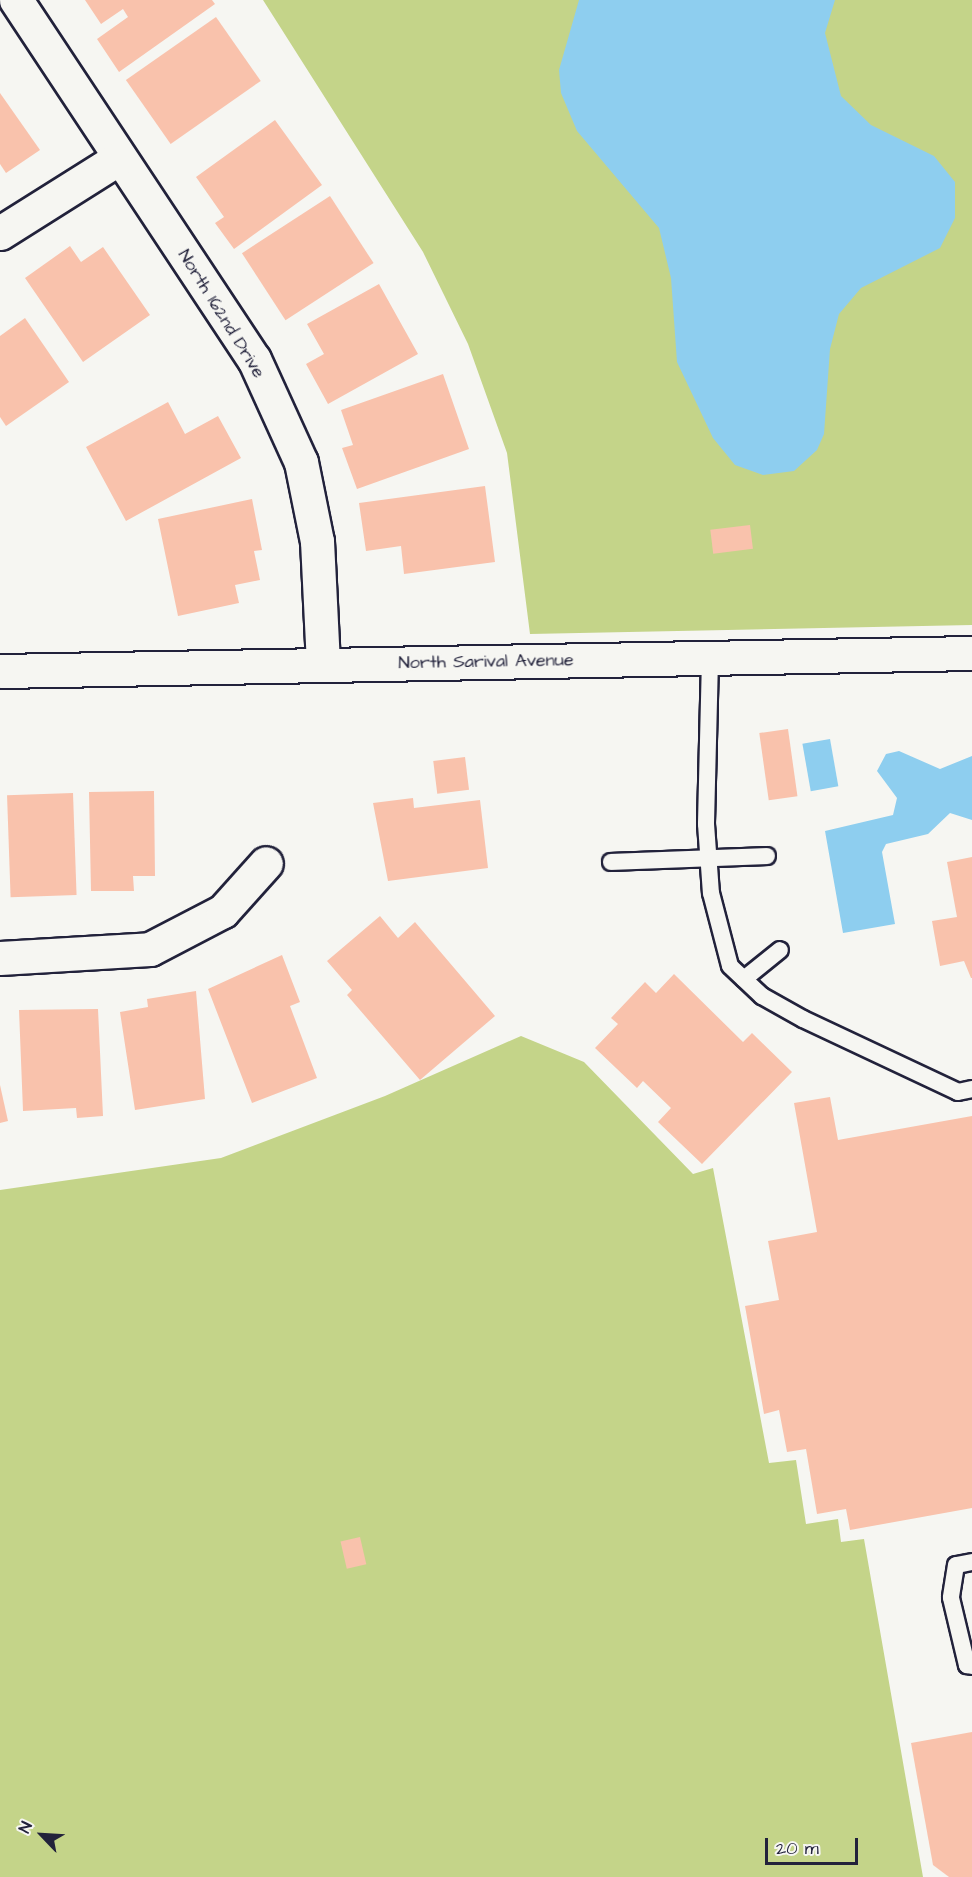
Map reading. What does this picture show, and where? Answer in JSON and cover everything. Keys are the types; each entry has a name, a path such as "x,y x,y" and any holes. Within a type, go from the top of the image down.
{"street":[{"name":"North 162nd Drive","path":"16,0 254,359 302,462 317,541 323,665"},
{"path":"0,233 119,158"},
{"name":"North Sarival Avenue","path":"0,671 972,653"},
{"path":"0,958 150,949 223,910 266,863"}],"lane":[{"path":"710,659 709,860 711,893 730,966 762,996 871,1053 958,1092 972,1089"},
{"path":"611,862 767,856"},
{"path":"744,979 780,950"},
{"path":"972,1562 956,1565 951,1598 966,1665 972,1666"}],"green space":[{"path":"263,0 972,0 972,625 530,634 507,453 468,344 423,252"},
{"path":"521,1036 584,1062 693,1174 713,1168 769,1463 796,1460 806,1524 838,1519 841,1542 864,1539 923,1877 0,1877 0,1190 221,1158 385,1096"}],"water":[{"path":"579,0 835,0 825,33 841,96 871,125 934,156 955,182 955,218 940,248 861,288 839,314 830,349 824,434 817,450 794,471 763,475 735,465 713,438 677,362 671,278 659,228 577,131 561,93 559,70"},
{"path":"830,739 838,786 811,791 802,744"},
{"path":"899,751 940,769 972,756 972,820 950,813 928,834 886,844 882,852 895,924 843,933 825,831 893,815 897,798 877,771 886,754"}],"building":[{"path":"85,0 212,0 215,4 119,72 97,39 128,17 123,9 101,24"},
{"path":"216,17 261,81 171,144 126,80"},
{"path":"0,93 40,150 6,173 0,164"},
{"path":"275,120 322,185 234,249 215,223 224,217 196,177"},
{"path":"330,196 374,263 286,320 242,253"},
{"path":"70,246 81,262 103,247 150,315 83,362 25,278"},
{"path":"379,284 418,354 328,404 306,364 324,354 307,324"},
{"path":"25,318 69,382 6,426 0,417 0,336"},
{"path":"443,374 469,449 357,489 342,448 353,445 341,410"},
{"path":"168,402 185,434 218,416 241,458 126,521 86,447"},
{"path":"485,486 495,562 404,574 401,546 366,551 359,503"},
{"path":"252,499 262,550 254,551 260,580 235,585 239,603 178,616 158,519"},
{"path":"750,525 753,549 713,554 710,530"},
{"path":"788,729 797,796 769,800 759,733"},
{"path":"465,757 469,790 437,794 433,761"},
{"path":"154,791 155,876 133,876 134,891 91,891 89,792"},
{"path":"73,793 77,895 11,897 7,795"},
{"path":"413,798 414,808 480,800 488,868 388,881 373,803"},
{"path":"972,857 971,978 964,961 940,966 932,921 957,917 947,862"},
{"path":"380,916 398,938 415,922 495,1016 420,1080 347,995 352,990 327,961"},
{"path":"282,955 300,1002 290,1006 317,1078 252,1103 208,989"},
{"path":"674,974 743,1042 752,1033 792,1072 702,1164 658,1122 671,1108 643,1081 637,1088 595,1048 618,1024 611,1018 645,982 656,993"},
{"path":"196,991 205,1099 135,1110 120,1012 148,1007 147,999"},
{"path":"98,1009 103,1116 77,1118 76,1108 23,1111 19,1010"},
{"path":"0,1085 8,1121 0,1123"},
{"path":"830,1097 838,1140 972,1116 972,1508 850,1530 846,1509 817,1514 806,1449 787,1452 779,1410 764,1414 745,1306 779,1300 768,1241 817,1232 794,1103"},
{"path":"360,1537 366,1564 347,1569 341,1541"},
{"path":"972,1732 972,1877 949,1877 933,1865 911,1743"}]}
